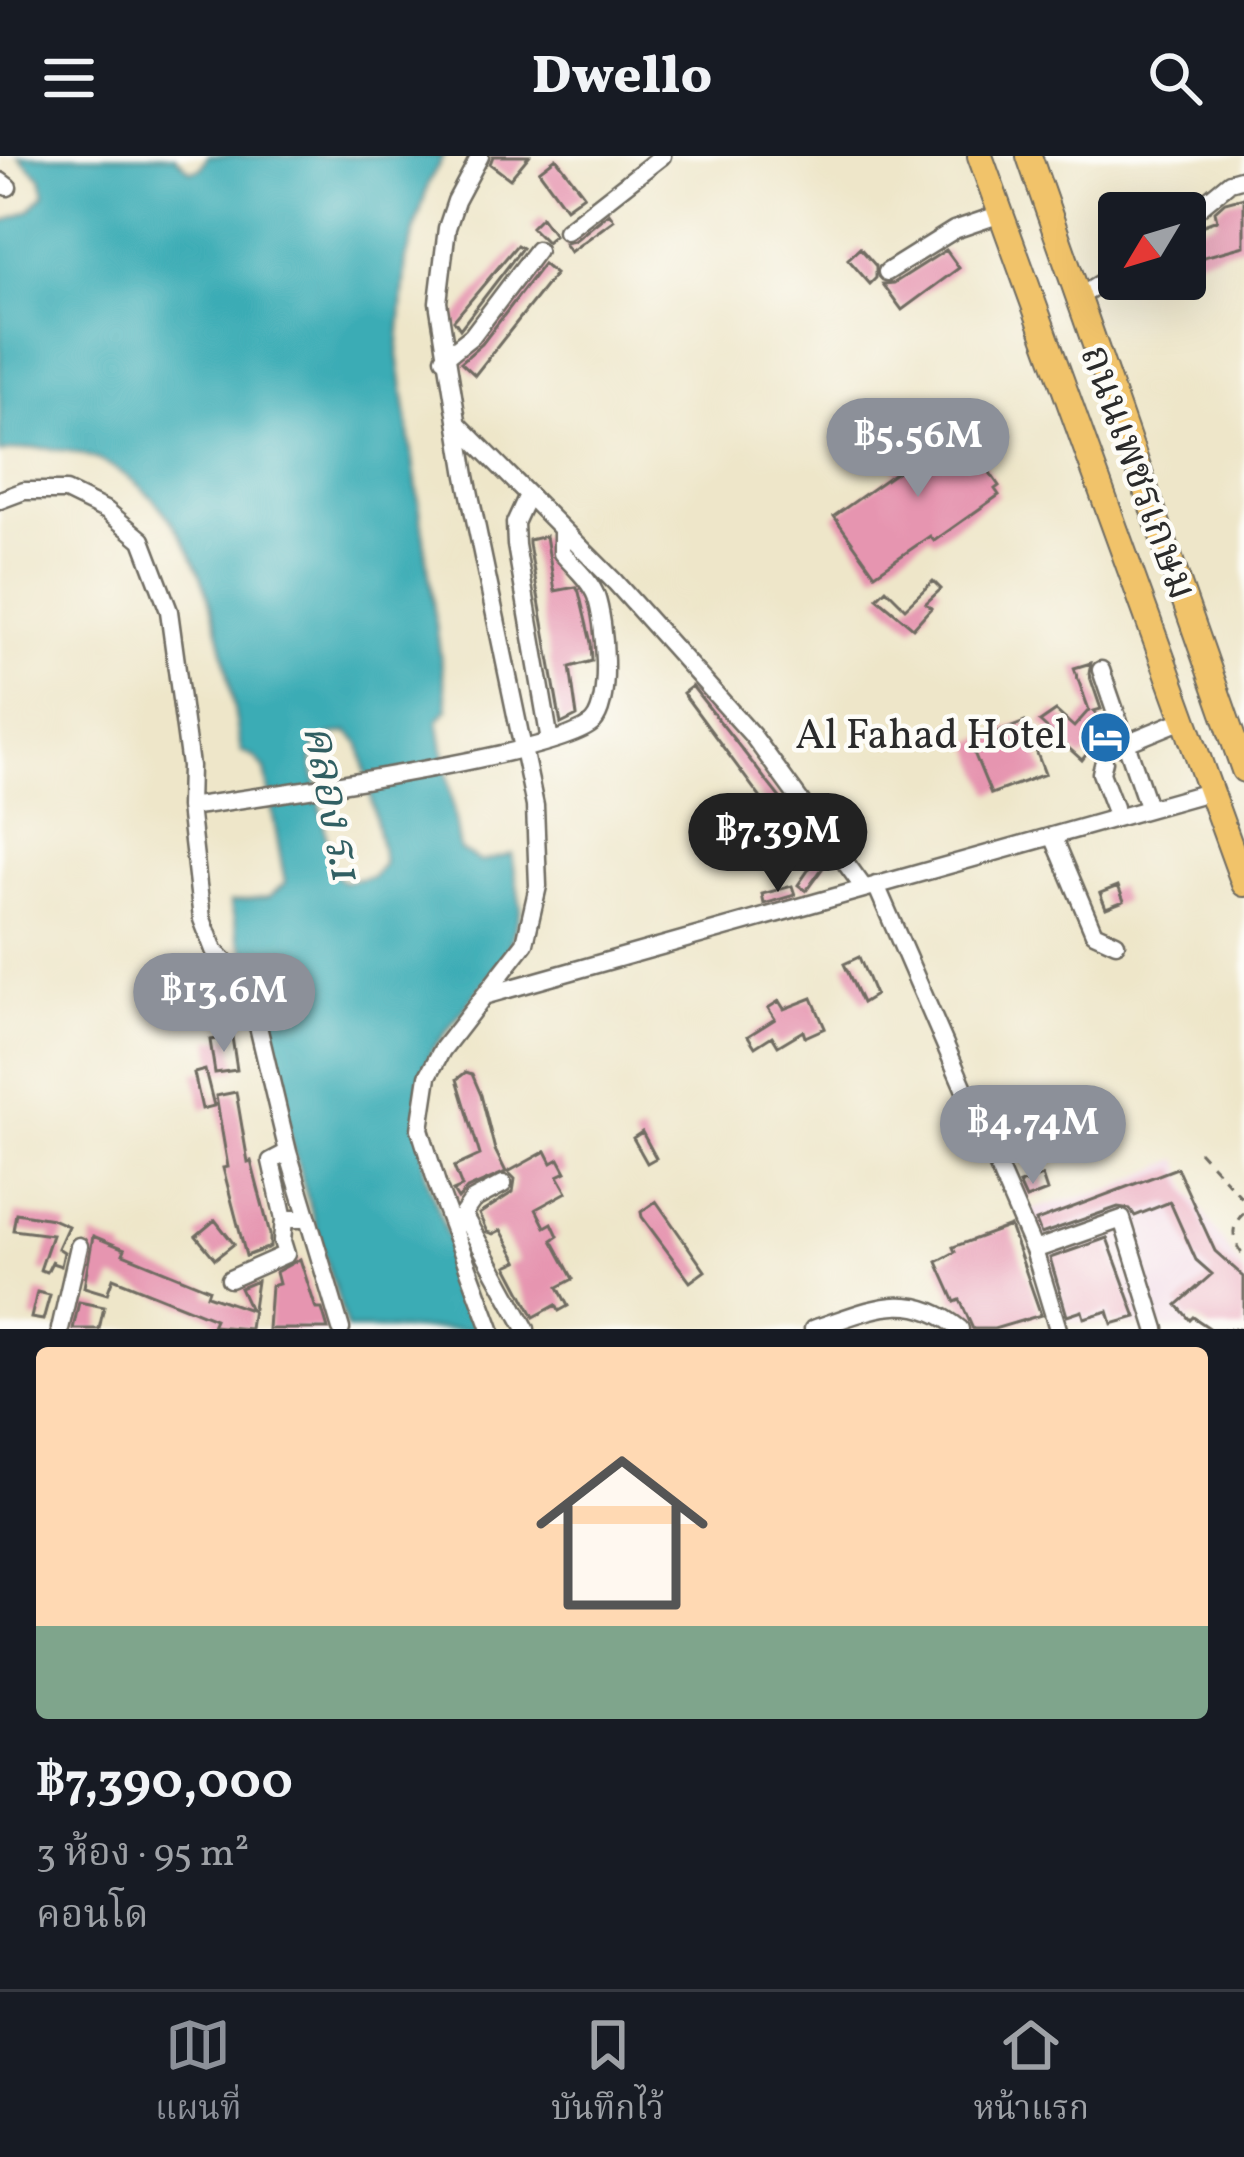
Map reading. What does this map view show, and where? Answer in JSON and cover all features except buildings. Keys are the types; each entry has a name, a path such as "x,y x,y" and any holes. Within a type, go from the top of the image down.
{"highway":[{"name":"ถนนเพชรเกษม","path":"980,156 1244,884"},
{"name":"ถนนเพชรเกษม","path":"1029,156 1244,770"}],"street":[{"path":"480,156 455,201 447,228 438,302 444,358 536,806 538,886 525,944 442,1050 428,1076 421,1129 491,1329"},
{"path":"566,231 662,156"},
{"path":"1206,202 1230,182 1244,178"},
{"path":"887,272 954,230 1001,214"},
{"path":"444,358 472,336 537,250"},
{"path":"1079,297 1098,285"},
{"path":"458,424 616,582 752,736 870,886 1034,1250 1058,1329"},
{"path":"0,500 24,491 66,491 107,511 142,540 169,611 190,766 189,807 202,919 214,950 252,1001 288,1152 341,1329"},
{"path":"528,495 515,523 516,544 550,741"},
{"path":"189,807 445,765 523,749 591,725 599,713 605,673 597,598 562,553 562,531"},
{"path":"1101,670 1121,744 1146,801"},
{"path":"1121,744 1185,719"},
{"path":"1104,761 1101,773 1114,807"},
{"path":"486,995 1212,791"},
{"path":"1053,836 1094,933 1116,943"},
{"path":"286,1254 271,1161 288,1152"},
{"path":"503,1184 473,1200 463,1214 526,1329"},
{"path":"284,1220 307,1219"},
{"path":"1034,1250 1122,1219 1156,1329"},
{"path":"230,1279 313,1242"},
{"path":"60,1329 79,1246"},
{"path":"813,1329 885,1306 928,1307 960,1329"}],"path":[{"path":"1198,1151 1244,1200"},
{"path":"1244,1213 1234,1226 1233,1239 1244,1256"}],"shaded area":[{"path":"1179,1159 1190,1192 1244,1274 1188,1322 1190,1329 1063,1322 1020,1212 1113,1189"}],"water":[{"path":"18,156 175,156 191,171 201,168 207,156 444,156 429,181 406,259 398,354 448,709 438,720 460,850 481,862 512,854 521,908 507,954 432,1050 419,1083 426,1176 481,1329 347,1329 292,1147 261,986 239,939 230,902 269,897 285,883 265,770 241,751 218,630 191,553 143,489 109,465 56,449 0,453 0,223 30,210 45,194 41,178","holes":["348,732 360,744 384,863 372,877 343,882 333,873 312,760 316,743 328,736"]}],"place":[{"name":"Al Fahad Hotel","path":"1106,737"}],"water label":[{"name":"คลอง ร.1","path":"330,804"}]}
